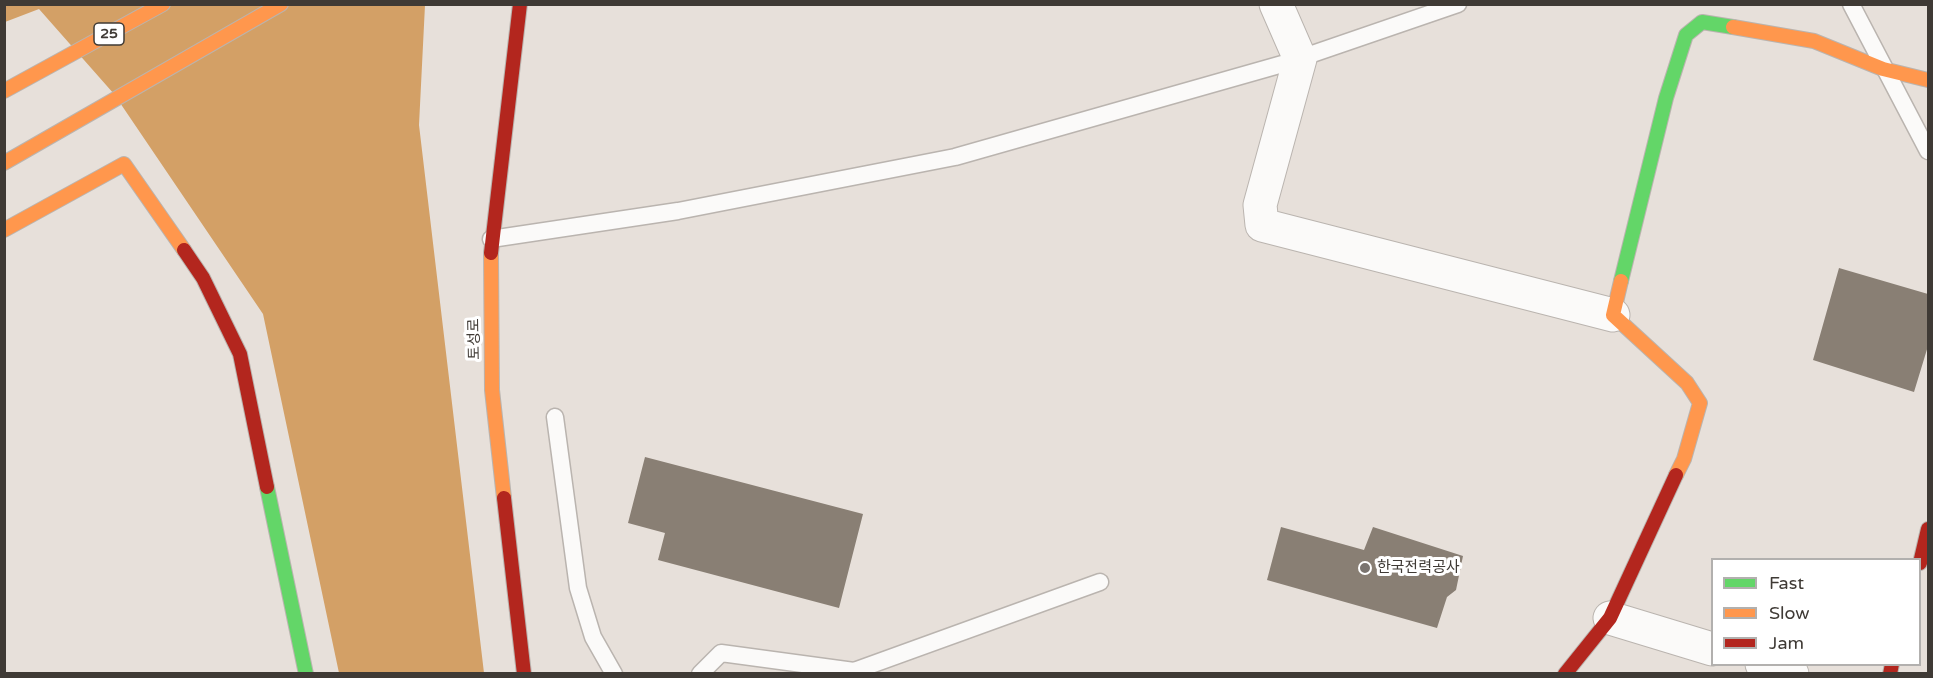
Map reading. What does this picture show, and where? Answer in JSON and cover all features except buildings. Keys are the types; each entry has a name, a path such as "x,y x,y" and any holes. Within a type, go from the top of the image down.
{"street":[{"name":"25","path":"4,91 163,4"},
{"path":"4,163 280,4"},
{"name":"토성로","path":"520,4 490,240 492,390 524,674"},
{"path":"1276,4 1300,59 1260,205 1262,225 1613,315 1688,383 1700,403 1684,459 1610,618 1565,674"},
{"path":"1613,315 1666,98 1686,35 1702,22 1814,41 1883,69 1929,80"},
{"path":"4,230 124,164 203,278 240,354 306,674"},
{"path":"1921,559 1929,529"},
{"path":"1610,618 1711,648"},
{"path":"1768,666 1792,674"}],"lane":[{"path":"490,240 678,211 955,157 1300,59 1458,4"},
{"path":"1851,4 1883,69 1929,151"},
{"path":"555,417 578,588 593,637 614,674"},
{"path":"700,674 721,653 854,671 1100,582"}],"shaded area":[{"path":"5,4 425,5 419,125 484,673 339,673 263,314 114,94 39,9 5,22"}],"traffic: fast":[{"path":"1621,281 1666,98 1686,35 1702,22 1733,27"},
{"path":"267,487 306,674"}],"traffic: slow":[{"path":"4,91 163,4"},
{"path":"4,163 281,4"},
{"path":"1733,27 1814,41 1883,69 1928,80"},
{"path":"4,230 124,164 184,250"},
{"path":"491,253 492,390 504,498"},
{"path":"1621,281 1613,315 1687,383 1700,403 1684,459 1676,475"}],"traffic: jam":[{"path":"491,253 520,4"},
{"path":"184,250 203,278 240,354 267,487"},
{"path":"1565,674 1610,618 1676,475"},
{"path":"504,498 524,674"},
{"path":"1921,559 1928,529"},
{"path":"1890,674 1892,666"}],"place":[{"name":"한국전력공사","path":"1365,568"}]}
